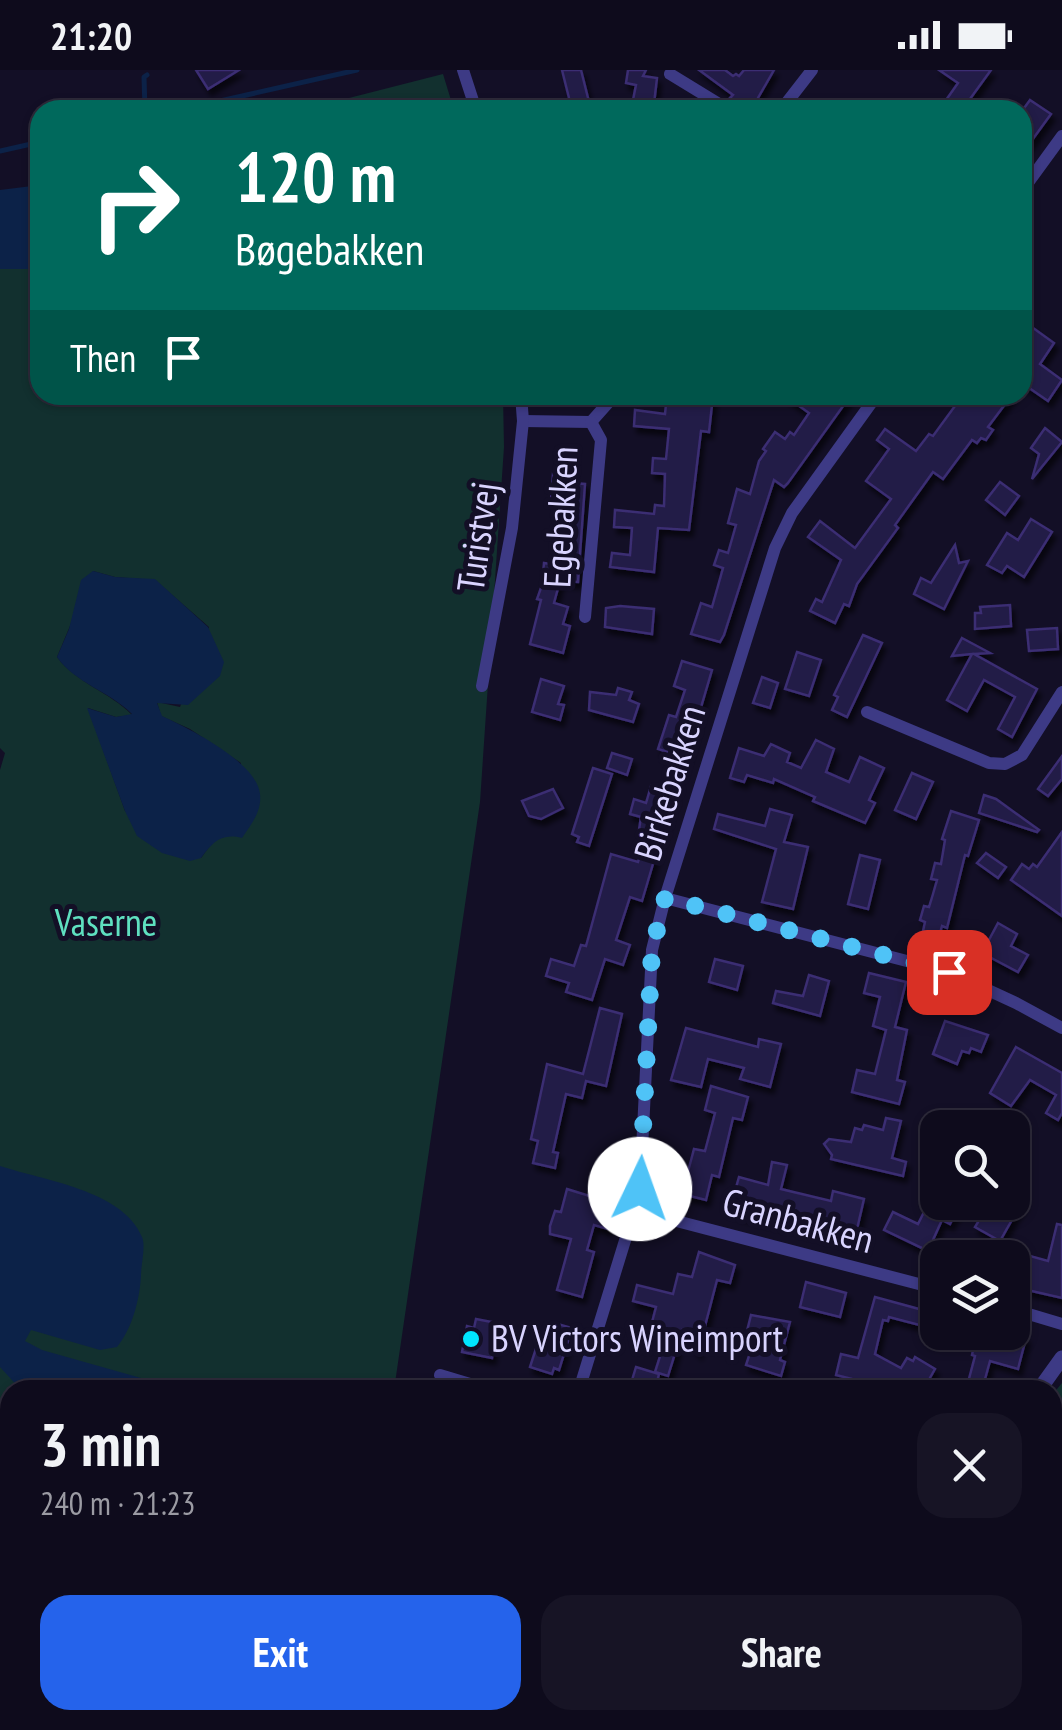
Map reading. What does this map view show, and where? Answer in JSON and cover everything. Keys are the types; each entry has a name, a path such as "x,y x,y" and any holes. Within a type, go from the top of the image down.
{"street":[{"path":"464,70 473,100"},
{"path":"790,100 812,70"},
{"path":"670,74 713,100"},
{"path":"1032,177 1062,136"},
{"name":"Turistvej","path":"482,686 512,528 522,405"},
{"path":"523,421 592,422 606,405"},
{"name":"Birkebakken","path":"646,1205 640,1189 652,950 665,898 774,548 792,513 869,405"},
{"name":"Egebakken","path":"585,617 602,440 592,422"},
{"path":"866,712 988,763 1006,764 1022,755 1062,692"},
{"path":"665,898 949,972 1062,1028"},
{"path":"582,1380 631,1222 646,1205"},
{"name":"Granbakken","path":"646,1205 665,1218 920,1284"},
{"path":"1030,1314 1062,1324"},
{"path":"1046,1380 1062,1358"},
{"path":"440,1375 457,1380"}],"green space":[{"path":"443,74 451,100 341,100"},
{"name":"Vaserne","path":"0,269 30,269 30,405 503,405 504,447 480,802 395,1380 0,1380 0,770 5,753 0,748","holes":["93,571 155,580 209,627 180,707 157,702 161,716 190,729 241,763 230,835 214,840 201,858 125,811 88,708 116,717 132,715 74,674 57,657"]}],"water":[{"path":"30,186 30,269 0,269 0,190"},
{"path":"93,571 115,577 155,579 208,627 224,662 220,676 188,705 157,703 162,716 235,758 256,782 260,794 258,812 242,838 218,840 201,858 190,861 162,853 137,836 87,708 116,717 132,714 73,674 57,657 69,629 81,580"},
{"path":"0,1166 80,1189 118,1208 132,1221 143,1241 140,1284 131,1323 117,1347 100,1350 31,1330 25,1341 42,1350 143,1380 12,1380 0,1367"}],"building":[{"path":"196,70 239,70 208,89"},
{"path":"562,70 581,70 588,100 570,100"},
{"path":"628,70 646,70 643,76 657,78 654,100 633,100 636,85 626,83"},
{"path":"699,70 725,70 739,76 744,70 774,70 757,100 734,100 730,98 733,95"},
{"path":"939,70 991,70 969,100 946,100 958,83"},
{"path":"1032,101 1051,114 1032,140"},
{"path":"1032,327 1054,343 1040,364 1062,380 1048,401 1032,390"},
{"path":"666,405 712,405 709,432 701,431 689,530 658,528 654,572 610,567 612,553 630,555 632,528 614,527 615,510 654,514 655,505 664,506 665,474 652,473 653,458 666,459 669,429 634,426 635,410 665,414"},
{"path":"798,405 844,405 788,483 784,487 774,480 720,642 691,634 701,603 712,607 723,568 714,565 719,550 728,553 736,525 728,523 737,489 750,494 759,461 766,451 763,449 775,432 785,439 790,432 794,435 809,413"},
{"path":"956,405 1004,405 988,427 993,430 986,440 972,440 943,479 933,472 895,525 898,528 857,584 849,606 844,604 835,623 810,611 816,599 822,602 841,560 808,537 820,521 855,548 891,499 866,481 889,449 877,440 885,429 916,451 929,434 933,436"},
{"path":"1045,428 1062,442 1032,479 1039,454 1031,448"},
{"path":"553,474 572,476 572,483 585,484 578,582 560,581 554,603 568,607 563,624 570,626 563,653 530,644 541,600 537,599 544,563 556,565 560,553 562,500 551,500"},
{"path":"1000,482 1019,496 1005,515 986,500"},
{"path":"1031,519 1052,532 1024,577 1007,566 1002,573 987,565 1007,533 1018,540"},
{"path":"955,545 959,563 968,561 944,609 914,594 921,578 931,583"},
{"path":"1010,605 1011,626 975,629 975,613 981,613 980,607"},
{"path":"606,608 654,609 652,634 605,627"},
{"path":"1057,628 1058,649 1029,651 1027,630"},
{"path":"863,635 882,643 847,717 832,710 838,697 834,695"},
{"path":"962,638 990,653 974,654 1037,689 1012,737 998,729 1015,697 984,680 967,711 947,700 972,654 952,656"},
{"path":"797,652 821,660 809,696 785,689"},
{"path":"682,661 712,670 686,758 658,749 669,715 676,717 685,690 674,686"},
{"path":"762,677 778,683 770,708 753,703"},
{"path":"541,679 564,686 558,704 564,705 560,720 532,712"},
{"path":"618,688 632,692 629,700 639,704 633,722 589,710 590,692 616,695"},
{"path":"816,740 834,749 826,772 849,782 860,757 884,768 869,800 875,803 865,823 774,779 773,783 747,775 744,782 730,778 739,748 764,756 771,744 790,753 787,762 801,768"},
{"path":"612,753 632,759 627,775 607,768"},
{"path":"1062,756 1062,779 1048,796 1038,789"},
{"path":"593,768 612,774 589,846 577,842 579,837 572,834"},
{"path":"912,773 933,782 916,819 895,810"},
{"path":"651,786 674,793 642,901 630,897 616,940 630,945 623,965 605,959 592,1000 566,992 569,983 546,976 551,959 574,966 581,945 586,946 611,854 638,862 645,838 638,836 641,817 630,814 634,799 646,803"},
{"path":"553,789 563,808 541,819 529,816 522,801"},
{"path":"984,795 996,799 1039,830 979,813"},
{"path":"770,809 792,815 784,842 808,847 793,909 762,902 776,849 714,829 718,814 765,826"},
{"path":"951,811 979,820 968,856 965,855 947,928 942,926 940,933 935,934 923,931 925,922 920,920 924,906 929,907 937,880 931,879 935,863 941,864 945,840 942,839"},
{"path":"1062,832 1062,916 1011,880 1022,864 1029,869 1033,864 1037,867"},
{"path":"986,853 1006,867 998,878 977,863"},
{"path":"860,855 880,860 868,909 848,904"},
{"path":"998,923 1017,934 1011,946 1028,955 1018,972 982,953"},
{"path":"715,959 743,966 737,990 709,982"},
{"path":"869,973 906,982 895,1027 907,1030 897,1080 905,1082 899,1104 852,1092 857,1070 875,1074 886,1030 873,1026 880,997 864,993"},
{"path":"809,975 829,981 820,1016 773,1003 776,991 803,996"},
{"path":"600,1008 622,1014 606,1086 586,1081 582,1098 566,1094 553,1152 558,1153 555,1168 533,1163 538,1141 531,1139 547,1064 583,1074"},
{"path":"945,1021 988,1035 981,1052 971,1048 969,1053 962,1051 957,1064 933,1054"},
{"path":"686,1028 758,1047 759,1039 781,1044 770,1087 740,1079 744,1068 708,1059 701,1087 671,1080"},
{"path":"1016,1047 1062,1073 1062,1113 1058,1120 1046,1113 1056,1095 1030,1080 1011,1106 990,1093"},
{"path":"711,1086 748,1097 742,1120 733,1118 719,1177 712,1175 706,1200 682,1194 694,1149 705,1151 715,1113 705,1110"},
{"path":"886,1118 901,1121 892,1158 906,1162 903,1176 831,1159 824,1144 829,1139 851,1142 855,1128 862,1130 864,1125 883,1130"},
{"path":"772,1162 787,1165 781,1189 831,1201 833,1191 864,1199 854,1242 827,1236 829,1227 777,1214 775,1222 737,1214 743,1193 735,1191 739,1177 768,1185"},
{"path":"567,1189 596,1198 597,1213 611,1216 608,1229 594,1225 587,1250 594,1252 582,1297 557,1290 571,1239 550,1234 550,1226 555,1211 561,1212"},
{"path":"893,1212 918,1224 920,1220 942,1220 933,1240 920,1240 920,1247 884,1230"},
{"path":"979,1220 1012,1220 1001,1240 975,1227"},
{"path":"1057,1224 1062,1225 1062,1298 1030,1291 1030,1256 1048,1261"},
{"path":"699,1252 735,1265 730,1283 717,1280 698,1353 682,1331 668,1376 655,1372 668,1331 651,1326 656,1307 633,1301 637,1285 673,1294 678,1274 692,1277"},
{"path":"806,1282 846,1293 840,1317 800,1307"},
{"path":"875,1297 920,1309 920,1325 889,1317 888,1321 883,1320 875,1354 901,1368 907,1358 913,1361 915,1357 935,1369 929,1380 856,1380 836,1375 841,1354 858,1358"},
{"path":"751,1315 790,1322 780,1360 785,1362 781,1376 746,1365 754,1341 745,1339"},
{"path":"476,1319 507,1325 503,1344 494,1342 492,1358 462,1352 467,1326 474,1328"},
{"path":"554,1323 572,1328 559,1370 554,1368 552,1374 530,1367 540,1336 549,1339"},
{"path":"973,1350 1023,1350 1018,1369 990,1361 985,1380 969,1380 975,1356"},
{"path":"636,1367 659,1374 658,1380 632,1380"}],"waterway":[{"path":"224,100 357,70"},
{"path":"145,100 147,75"},
{"path":"0,151 30,144"}],"place":[{"name":"BV Victors Wineimport","path":"471,1339"}],"route":[{"path":"640,1189 652,950 665,898 949,972"}]}
